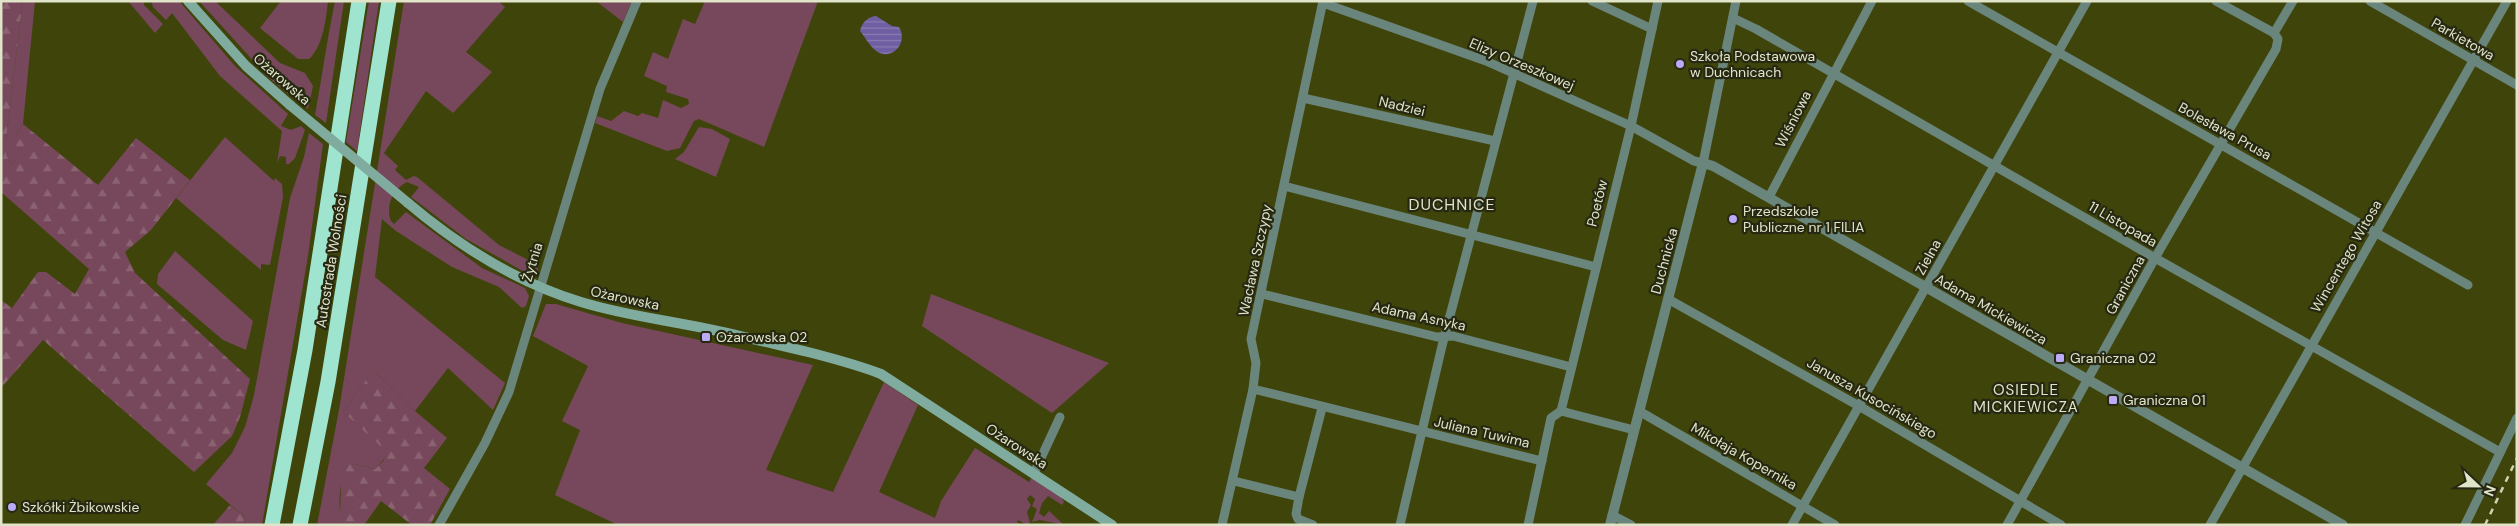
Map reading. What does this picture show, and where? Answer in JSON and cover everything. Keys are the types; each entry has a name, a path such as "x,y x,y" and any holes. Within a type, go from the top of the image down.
{"highway":[{"name":"Autostrada Wolności","path":"272,525 305,350 359,1"},
{"name":"Autostrada Wolności","path":"300,525 329,372 389,1"}],"main road":[{"name":"Ożarowska","path":"188,1 227,48 290,105 408,203 475,254 539,287 602,308 743,336 869,369 902,386 1112,525"}],"street":[{"name":"Żytnia","path":"439,525 502,410 600,89 637,1"},
{"path":"1253,389 1420,432 1533,1"},
{"path":"1592,1 1652,29"},
{"name":"Poetów","path":"1528,525 1552,418 1561,411 1631,126 1658,1"},
{"name":"Duchnicka","path":"1611,520 1703,163 1736,1"},
{"name":"Wiśniowa","path":"1769,197 1832,73 1872,1"},
{"name":"Bolesława Prusa","path":"1968,1 2468,285"},
{"name":"Zielna","path":"1792,525 2087,1"},
{"path":"2216,1 2274,33 2293,1"},
{"name":"Parkietowa","path":"2370,1 2517,86"},
{"name":"Wincentego Witosa","path":"2210,525 2507,1"},
{"name":"Elizy Orzeszkowej","path":"1323,2 1486,61 1631,126 1694,161 1703,163"},
{"name":"Wacława Szczypy","path":"1222,525 1234,481 1253,389 1256,363 1252,339 1323,2"},
{"name":"11 Listopada","path":"1733,18 2500,452"},
{"name":"Graniczna","path":"2007,525 2155,258 2276,49 2278,40 2274,33"},
{"name":"Nadziei","path":"1303,98 1495,141"},
{"name":"Adama Mickiewicza","path":"1703,163 1716,167 2343,525"},
{"path":"1284,186 1596,267"},
{"name":"Adama Asnyka","path":"1262,294 1437,337 1453,336 1571,366"},
{"name":"Janusza Kusocińskiego","path":"1668,299 1859,406 2061,525"},
{"path":"1313,525 1298,519 1295,509 1322,408"},
{"path":"1561,411 1634,430"},
{"name":"Mikołaja Kopernika","path":"1639,411 1835,525"},
{"path":"1034,473 1060,417"},
{"path":"2465,525 2517,418"},
{"name":"Juliana Tuwima","path":"1400,525 1420,432 1542,461"},
{"path":"1234,481 1299,497"},
{"path":"1611,520 1631,525"}],"green space":[{"path":"1,1 21,1 22,7 6,140 6,154 11,164 15,160 14,145 16,138 23,124 98,185 136,138 190,180 151,230 125,252 135,273 250,379 240,417 232,436 194,472 43,340 1,388 1,300 12,308 38,272 46,272 75,294 89,269 1,192"},
{"path":"21,1 35,1 23,124 17,134 15,160 11,164 6,154 6,140 22,7"},
{"path":"128,1 144,1 144,5 163,24 155,33"},
{"path":"151,1 179,1 235,66 288,114 281,126 291,130 301,126 305,130 295,158 289,164 286,164 286,157 280,156 277,163 282,131 220,76 172,13 166,20 153,7"},
{"path":"199,1 215,1 280,63 305,73 313,86 308,109 303,105 306,92 302,87 297,87 290,95 268,77"},
{"path":"281,1 328,1 321,40 314,54 309,59 298,59 260,28"},
{"path":"335,1 344,1 326,123 315,115"},
{"path":"369,1 379,1 357,151 346,142"},
{"path":"404,1 498,1 505,7 466,52 492,72 453,113 426,91 384,153 398,166 395,170 406,180 414,176 417,177 499,245 536,264 538,270 535,274 530,275 466,239 411,197 419,187 407,182 394,193 389,215 394,224 406,212 482,268 525,288 529,296 526,306 522,308 499,287 452,267 396,231 382,219 375,277 505,383 493,410 448,368 415,411 373,370 343,412 387,451 384,459 375,469 355,464 346,466 340,495 340,511 344,525 317,525 339,410"},
{"path":"596,1 632,1 623,22"},
{"path":"705,1 818,1 764,147 699,119 694,121 680,148 667,151 595,123 597,116 611,121 624,111 638,116 642,113 658,118 663,100 681,108 689,104 688,99 666,92 667,86 644,76 653,52 668,59 683,19 695,24"},
{"path":"699,127 712,129 730,139 716,177 675,159 684,152"},
{"path":"309,133 323,144 308,256 262,525 244,525 245,517 206,484 232,453 245,427 254,395 290,198 304,157"},
{"path":"225,137 274,181 275,178 282,184 283,197 270,265 261,264 261,270 176,198"},
{"path":"175,251 253,321 246,350 223,340 157,284 158,274"},
{"path":"931,294 1109,363 1052,413 922,326"},
{"path":"546,304 556,304 622,323 813,365 766,470 833,492 884,382 918,405 879,492 935,518 941,501 975,448 1029,482 1032,477 1061,496 1064,502 1062,505 1048,496 1042,503 1039,513 1044,517 1049,511 1064,525 1040,520 1032,522 1037,509 1032,506 1035,499 1030,495 1027,499 1031,505 1027,512 1030,523 1027,525 1018,520 1017,522 1021,525 618,525 555,495 580,430 562,421 588,366 533,336"},
{"path":"373,370 415,411 447,438 424,468 450,489 430,525 412,525 381,501 364,525 344,525 340,519 341,479 346,465 355,464 375,469 384,460 386,451 343,412"},
{"path":"230,505 245,517 244,525 213,525"}],"shaded area":[{"path":"876,16 892,26 899,27 902,39 900,45 892,53 881,53 875,50 860,31 866,21"}],"railway":[{"path":"2485,525 2517,458"}],"place":[{"name":"Szkoła Podstawowa w Duchnicach","path":"1680,64"},
{"name":"Przedszkole Publiczne nr 1 FILIA","path":"1733,219"},
{"name":"Ożarowska 02","path":"706,337"},
{"name":"Graniczna 02","path":"2060,358"},
{"name":"Graniczna 01","path":"2113,400"},
{"name":"Szkółki Żbikowskie","path":"12,507"}],"district":[{"name":"DUCHNICE","path":"1452,204"},
{"name":"OSIEDLE MICKIEWICZA","path":"2026,398"}]}
